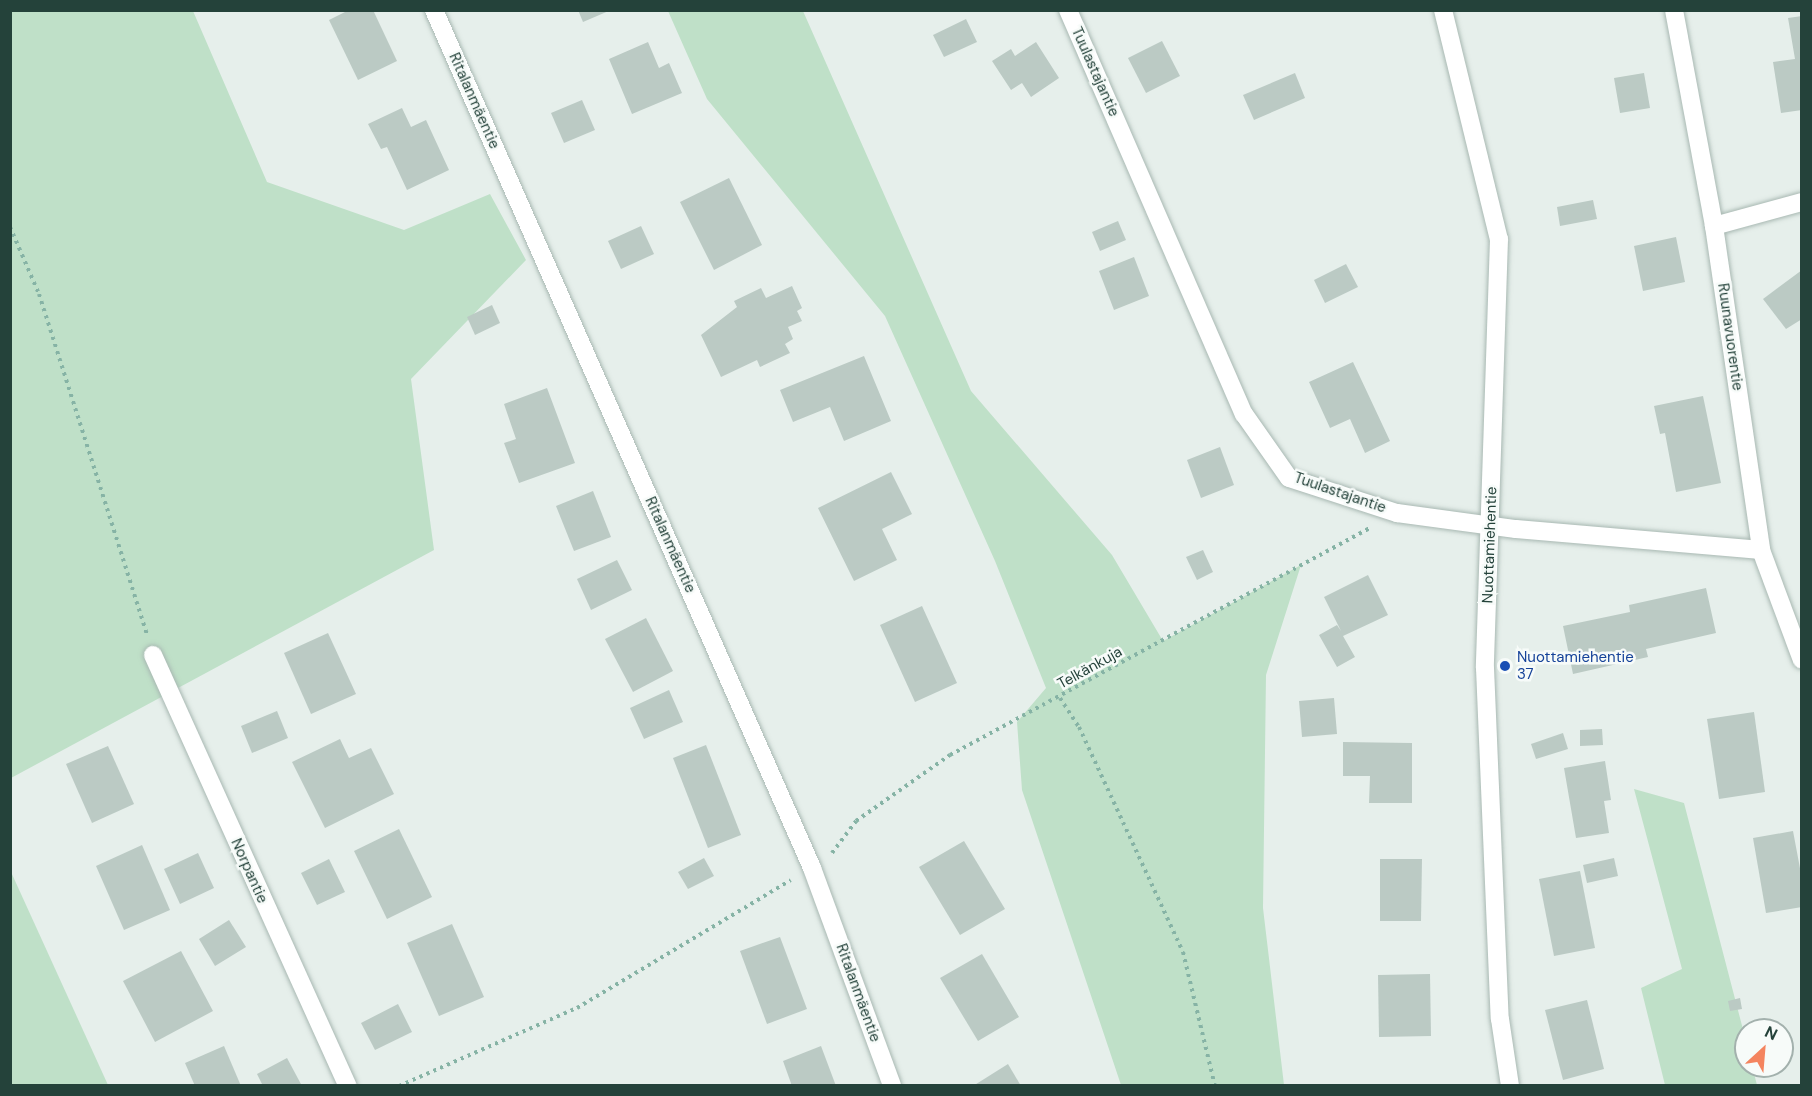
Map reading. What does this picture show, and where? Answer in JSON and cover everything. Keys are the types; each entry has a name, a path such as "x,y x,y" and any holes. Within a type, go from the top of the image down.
{"street":[{"name":"Ritalanmäentie","path":"434,10 812,868 892,1086"},
{"name":"Tuulastajantie","path":"1068,10 1244,414 1289,478 1397,513 1491,525 1761,550"},
{"name":"Nuottamiehentie","path":"1443,10 1499,239 1485,668 1500,1019 1510,1086"},
{"name":"Ruunavuorentie","path":"1674,10 1714,226 1761,550 1802,660"},
{"path":"1714,226 1802,202"},
{"name":"Norpantie","path":"153,655 348,1086"}],"path":[{"path":"10,227 39,294 153,655"},
{"name":"Telkänkuja","path":"399,1086 577,1008 812,868 828,857 856,821 950,756 1397,513"},
{"path":"1060,698 1079,727 1183,952 1215,1086"}],"green space":[{"path":"11,11 193,11 267,182 404,230 490,194 526,260 411,379 434,550 11,778"},
{"path":"668,11 803,11 971,391 1112,555 1163,641 1301,565 1266,675 1263,908 1284,1085 1121,1085 1022,790 1017,722 1046,688 995,561 885,316 707,99"},
{"path":"1634,789 1684,803 1740,1018 1734,1018 1734,1078 1755,1078 1757,1085 1665,1085 1641,988 1682,969"},
{"path":"11,872 108,1085 11,1085"}],"building":[{"path":"349,10 373,10 397,61 358,80 329,20"},
{"path":"578,10 611,10 583,22"},
{"path":"1802,16 1802,110 1781,113 1773,62 1795,59 1788,18"},
{"path":"966,19 977,42 944,57 933,35"},
{"path":"1162,41 1180,76 1146,93 1128,58"},
{"path":"648,42 659,68 669,63 682,93 632,114 609,59"},
{"path":"1036,42 1059,78 1031,97 1022,83 1011,90 992,61 1011,49 1015,56"},
{"path":"1295,73 1305,98 1254,120 1243,95"},
{"path":"1644,73 1650,108 1620,113 1614,78"},
{"path":"582,100 595,130 564,143 551,113"},
{"path":"402,108 411,127 426,120 449,170 407,190 387,147 381,149 368,124"},
{"path":"729,178 762,245 714,270 680,202"},
{"path":"1593,200 1597,219 1560,226 1557,207"},
{"path":"1118,221 1126,240 1100,251 1092,232"},
{"path":"641,226 654,254 621,269 608,241"},
{"path":"1676,237 1685,282 1643,291 1634,246"},
{"path":"1134,257 1149,296 1114,310 1099,271"},
{"path":"1346,264 1358,287 1325,303 1314,280"},
{"path":"1802,270 1802,319 1786,329 1763,299"},
{"path":"792,286 802,308 797,311 802,321 788,327 793,339 785,344 790,353 760,367 757,360 721,377 701,335 737,307 734,301 761,288 766,298"},
{"path":"492,305 500,323 475,335 467,317"},
{"path":"864,356 891,421 844,441 830,407 793,422 780,390"},
{"path":"1353,362 1390,441 1365,453 1350,419 1330,428 1309,382"},
{"path":"547,388 575,463 519,483 504,443 516,439 504,404"},
{"path":"1703,396 1721,483 1676,492 1665,433 1660,434 1654,406"},
{"path":"1220,447 1234,485 1201,498 1187,460"},
{"path":"891,472 912,514 882,529 897,560 854,581 818,508"},
{"path":"593,491 611,537 574,551 556,506"},
{"path":"1203,550 1213,572 1197,580 1186,557"},
{"path":"617,560 632,590 591,610 577,579"},
{"path":"1368,575 1388,615 1343,636 1355,657 1337,667 1319,635 1337,625 1341,631 1324,597"},
{"path":"1706,588 1716,633 1646,649 1648,657 1573,674 1563,626 1630,612 1629,605"},
{"path":"922,606 957,683 915,702 880,625"},
{"path":"646,618 673,671 633,692 605,639"},
{"path":"328,633 356,694 311,714 284,653"},
{"path":"669,690 683,722 644,739 630,708"},
{"path":"1334,698 1337,734 1302,737 1299,701"},
{"path":"277,711 288,738 252,753 241,726"},
{"path":"1754,712 1765,792 1719,799 1707,719"},
{"path":"1602,729 1603,745 1580,746 1580,730"},
{"path":"1563,733 1568,749 1536,759 1531,744"},
{"path":"340,739 349,758 371,748 394,794 325,828 292,762"},
{"path":"1343,742 1412,743 1412,803 1369,803 1370,776 1343,776"},
{"path":"706,745 741,835 708,848 673,758"},
{"path":"108,746 134,804 92,823 66,764"},
{"path":"1605,761 1611,800 1604,801 1609,833 1576,838 1564,768"},
{"path":"399,829 432,897 387,919 354,851"},
{"path":"1793,831 1802,879 1802,907 1766,913 1753,838"},
{"path":"964,841 1005,909 960,935 919,867"},
{"path":"142,845 170,910 124,930 96,866"},
{"path":"198,853 214,888 180,904 164,869"},
{"path":"704,858 714,876 688,889 678,872"},
{"path":"1614,858 1618,876 1587,883 1583,865"},
{"path":"329,859 345,892 317,905 301,873"},
{"path":"1380,859 1422,859 1421,921 1380,921"},
{"path":"1580,871 1595,948 1554,956 1539,879"},
{"path":"229,920 246,947 215,966 199,939"},
{"path":"452,924 484,997 439,1016 407,943"},
{"path":"780,937 807,1009 767,1024 740,951"},
{"path":"181,951 213,1011 155,1042 123,981"},
{"path":"982,954 1019,1017 978,1041 940,978"},
{"path":"1430,974 1431,1036 1379,1037 1378,975"},
{"path":"1740,998 1742,1009 1730,1011 1728,1001"},
{"path":"1587,1000 1604,1069 1563,1080 1545,1010"},
{"path":"398,1004 412,1032 375,1050 361,1023"},
{"path":"224,1046 241,1086 195,1086 185,1063"},
{"path":"821,1046 836,1086 792,1086 783,1061"},
{"path":"287,1058 302,1086 263,1086 257,1074"},
{"path":"1008,1064 1021,1086 973,1086"}],"place":[{"name":"Nuottamiehentie 37","path":"1505,666"}]}
